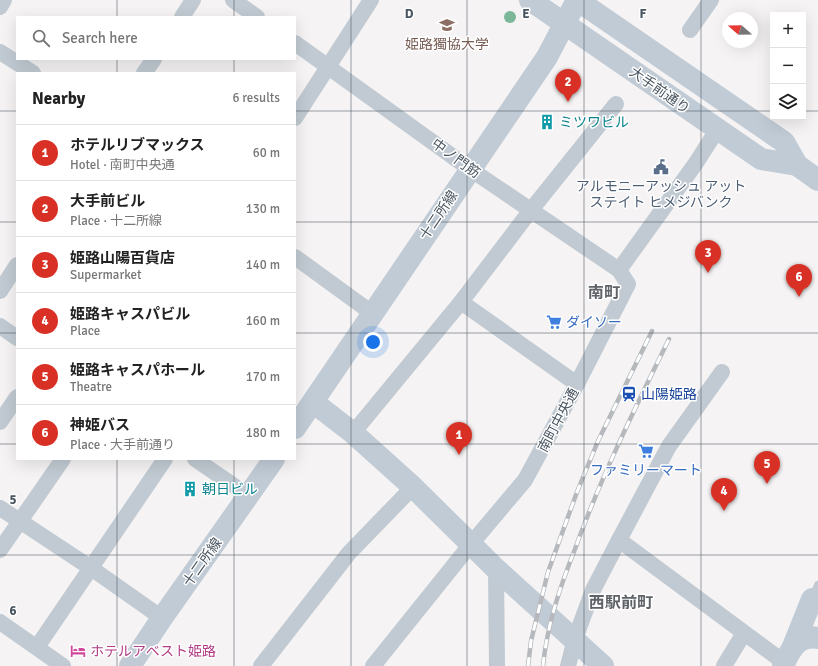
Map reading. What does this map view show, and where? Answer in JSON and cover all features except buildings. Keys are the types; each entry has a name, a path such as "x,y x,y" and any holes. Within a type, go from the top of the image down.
{"street":[{"path":"0,7 4,0"},
{"path":"183,16 193,0"},
{"path":"233,0 256,16"},
{"path":"296,116 371,0"},
{"name":"大手前通り","path":"530,0 761,159 797,165"},
{"name":"大手前通り","path":"577,0 784,142 797,165 818,180"},
{"name":"十二所線","path":"296,427 547,56 577,0"},
{"path":"690,30 711,0"},
{"name":"中ノ門筋","path":"296,44 470,168 619,270"},
{"path":"0,52 31,72"},
{"path":"145,72 153,60"},
{"path":"353,433 461,302 531,210 616,104"},
{"path":"619,270 696,163 717,130"},
{"path":"296,257 372,313"},
{"path":"0,291 16,267"},
{"name":"南町中央通","path":"373,666 471,544 525,480 577,384 628,284 619,270"},
{"path":"461,302 577,384"},
{"path":"0,326 16,337"},
{"path":"568,666 575,639 593,590 619,540 669,446 722,372"},
{"path":"0,422 16,398"},
{"path":"313,402 353,433 413,487 496,569 603,666"},
{"path":"0,550 62,460"},
{"path":"37,647 164,460"},
{"path":"196,460 249,496"},
{"name":"十二所線","path":"130,666 273,460"},
{"path":"261,666 349,553 413,487"},
{"path":"0,508 91,568 162,618"},
{"path":"619,540 744,633 786,659"},
{"path":"496,569 497,666"},
{"path":"786,659 816,594"},
{"path":"0,622 63,666"},
{"path":"724,666 744,633"},
{"path":"786,659 796,643 804,638 818,638"}],"railway":[{"path":"528,666 531,641 548,572 577,492 598,441 652,331"},
{"path":"543,666 555,606 585,522 619,443 669,339"}],"place":[{"name":"姫路獨協大学","path":"447,25"},
{"name":"大手前ビル","path":"568,102"},
{"name":"ミツワビル","path":"547,122"},
{"name":"アルモニーアッシュ アット ステイト ヒメジバンク","path":"661,167"},
{"name":"姫路山陽百貨店","path":"708,273"},
{"name":"神姫バス","path":"799,297"},
{"name":"ダイソー","path":"554,322"},
{"name":"山陽姫路","path":"629,394"},
{"name":"ファミリーマート","path":"646,451"},
{"name":"ホテルリブマックス","path":"459,455"},
{"name":"姫路キャスパホール","path":"767,484"},
{"name":"朝日ビル","path":"190,489"},
{"name":"姫路キャスパビル","path":"724,511"},
{"name":"ホテルアベスト姫路","path":"78,651"}],"district":[{"name":"南町","path":"604,292"},
{"name":"西駅前町","path":"621,602"}]}
